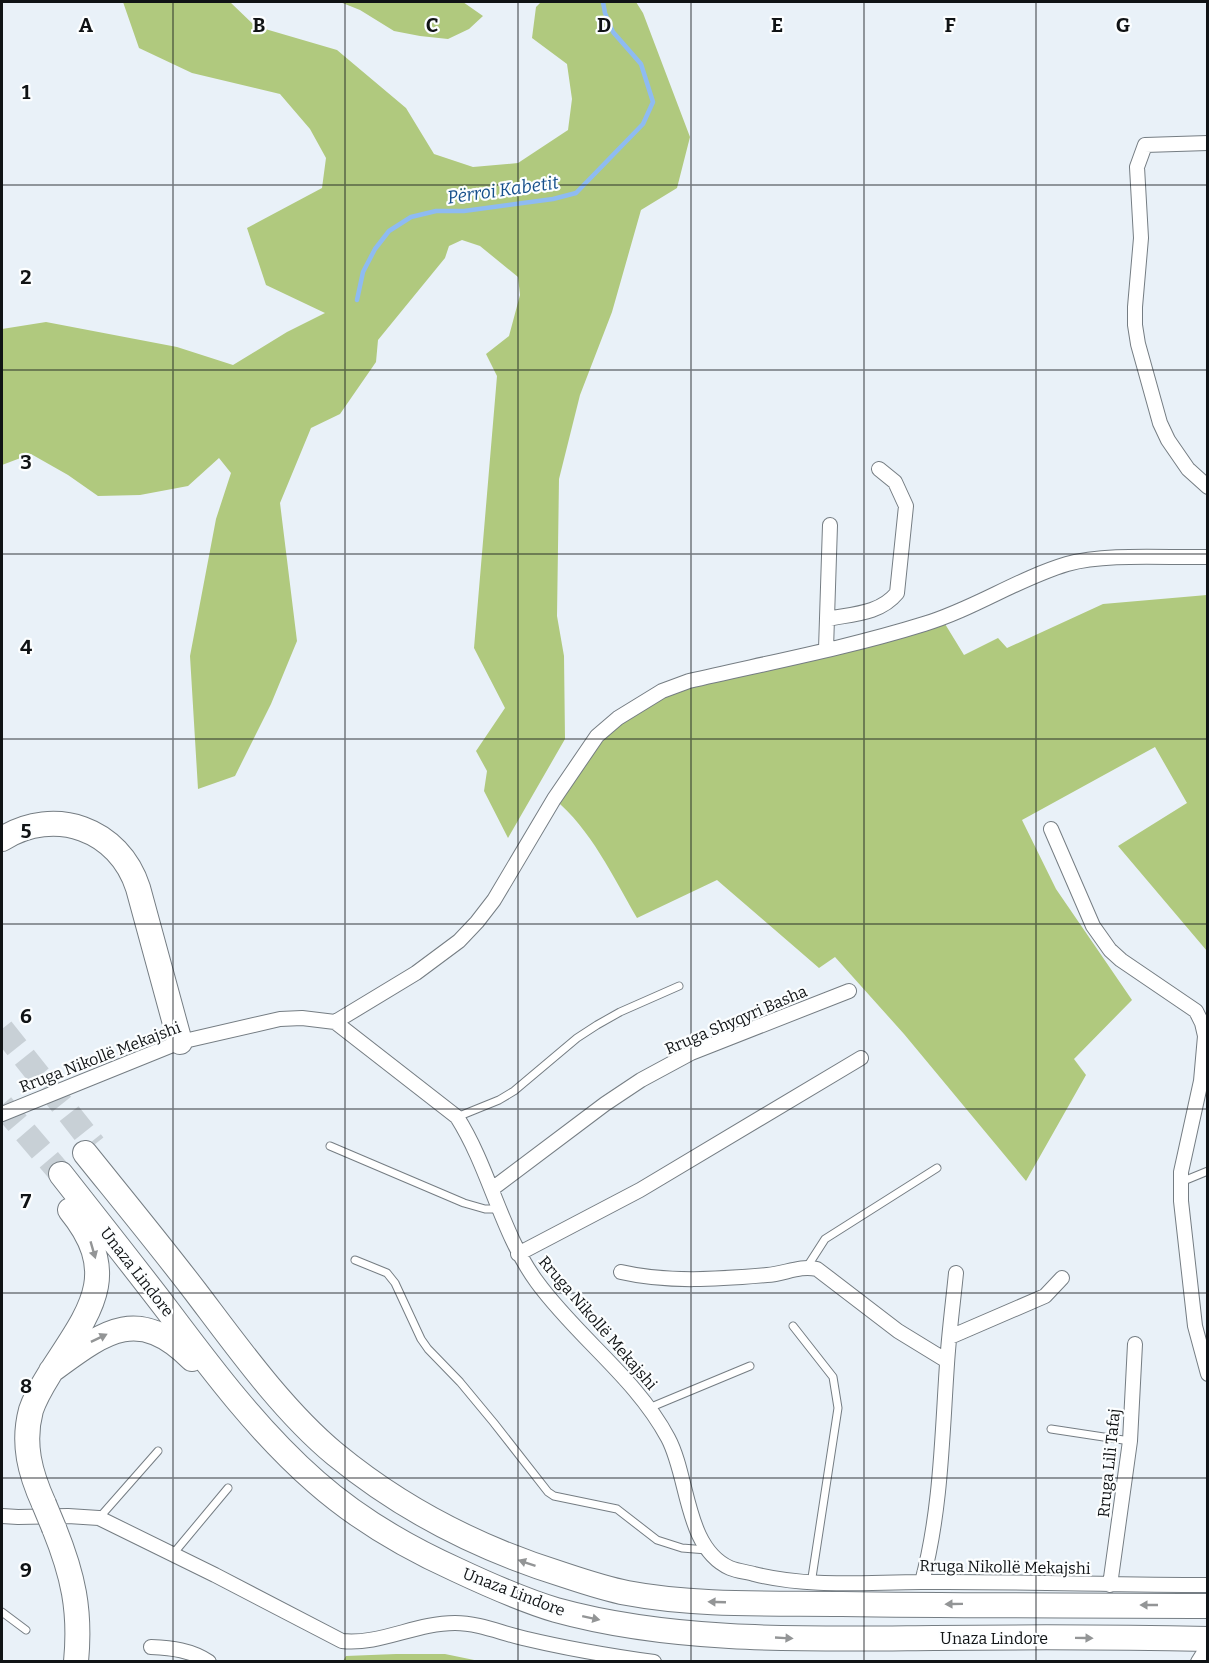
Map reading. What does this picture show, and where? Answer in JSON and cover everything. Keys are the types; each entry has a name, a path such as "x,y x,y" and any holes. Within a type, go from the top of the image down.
{"highway":[{"path":"2,839 11,832 30,826 51,823 70,825 85,829 100,837 123,857 134,874 180,1042"},
{"name":"Unaza Lindore","path":"90,1149 118,1193 230,1337 311,1431 334,1453 376,1486 421,1515 503,1554 628,1593 693,1600 873,1605 1208,1606"},
{"name":"Unaza Lindore","path":"51,1371 87,1314 95,1292 98,1272 91,1240 55,1179 223,1383 285,1453 317,1483 358,1515 399,1541 498,1589 555,1610 651,1628 805,1639 1012,1637 1202,1646"},
{"path":"76,1662 79,1622 76,1599 63,1551 30,1467 27,1439 34,1403 51,1371 89,1343 114,1331 128,1329 141,1330 168,1338 191,1357 292,1467 332,1502 379,1536 431,1565 485,1590 534,1609 555,1610"}],"street":[{"path":"1208,143 1145,145 1137,167 1142,238 1135,325 1160,423 1176,454 1188,469 1208,487"},
{"path":"827,619 873,611 890,602 897,593 906,506 895,482 879,469"},
{"path":"826,649 830,525"},
{"path":"335,1022 426,966 459,941 494,900 586,748 607,726 662,691 675,685 890,634 942,619 1029,577 1068,564 1102,559 1208,557"},
{"path":"1051,829 1093,926 1110,950 1196,1011 1202,1023 1205,1036 1201,1081 1181,1172 1181,1182 1195,1326 1208,1374"},
{"name":"Rruga Shyqyri Basha","path":"492,1189 641,1080 691,1053 849,991"},
{"name":"Rruga Nikollë Mekajshi","path":"2,1114 180,1042 280,1019 302,1018 335,1022 458,1117 492,1189 518,1254 538,1284 649,1408 675,1453 699,1536 707,1550 729,1568 770,1578 811,1584 922,1582 1208,1585"},
{"path":"518,1254 640,1190 861,1058"},
{"path":"621,1272 672,1280 770,1275 807,1267 817,1269 898,1331 947,1361"},
{"path":"922,1582 929,1557 942,1456 947,1361 956,1273"},
{"path":"950,1337 1045,1296 1062,1278"},
{"name":"Rruga Lili Tafaj","path":"1110,1585 1130,1441 1135,1344"},
{"path":"2,1516 99,1518 342,1641 355,1643 427,1625 465,1624 560,1647 654,1662"},
{"path":"151,1647 177,1649 198,1655 209,1662"}],"lane":[{"path":"458,1117 506,1095 577,1038 597,1025 620,1012 679,986"},
{"path":"330,1146 464,1203 485,1209 500,1209"},
{"path":"807,1267 825,1239 936,1168"},
{"path":"1181,1182 1208,1171"},
{"path":"355,1260 387,1273 395,1283 428,1349 460,1382 548,1492 554,1496 617,1509 657,1540 682,1548 707,1550"},
{"path":"793,1326 833,1377 838,1408 811,1584"},
{"path":"649,1408 750,1366"},
{"path":"1051,1429 1130,1441"},
{"path":"99,1518 158,1451"},
{"path":"173,1554 228,1488"},
{"path":"2,1612 26,1630"}],"green space":[{"path":"123,2 230,2 255,26 337,50 406,108 434,154 473,167 518,163 568,130 572,99 567,64 532,38 536,7 541,2 636,2 643,13 690,137 677,188 641,210 612,312 580,395 559,479 557,616 564,656 565,739 508,838 484,791 487,771 476,751 505,708 474,648 497,376 486,354 509,336 520,295 518,277 480,246 462,240 449,246 445,258 378,340 376,362 340,414 311,428 280,503 297,641 271,704 235,776 198,789 190,656 216,519 231,473 219,458 188,486 140,495 98,496 68,475 31,454 2,465 2,329 46,322 177,347 233,365 287,332 325,313 266,285 247,228 322,188 326,158 310,129 280,94 192,73 139,48"},
{"path":"340,2 463,2 483,16 469,29 448,39 394,31 360,10"},
{"path":"1207,595 1207,951 1118,846 1187,803 1155,747 1022,820 1056,889 1132,1000 1074,1059 1086,1075 1026,1181 904,1034 835,957 819,968 717,880 637,918 590,839 579,824 554,799 587,748 662,691 942,619 964,655 998,638 1007,648 1103,604"},
{"path":"445,1654 479,1661 343,1661 346,1656"}],"waterway":[{"name":"Përroi Kabetit","path":"357,300 363,272 375,249 389,231 411,217 436,211 464,211 553,199 576,193 643,124 653,102 641,64 613,32 603,2"}],"tunnel":[{"path":"2,1029 94,1145"},
{"path":"2,1105 61,1174"}]}
